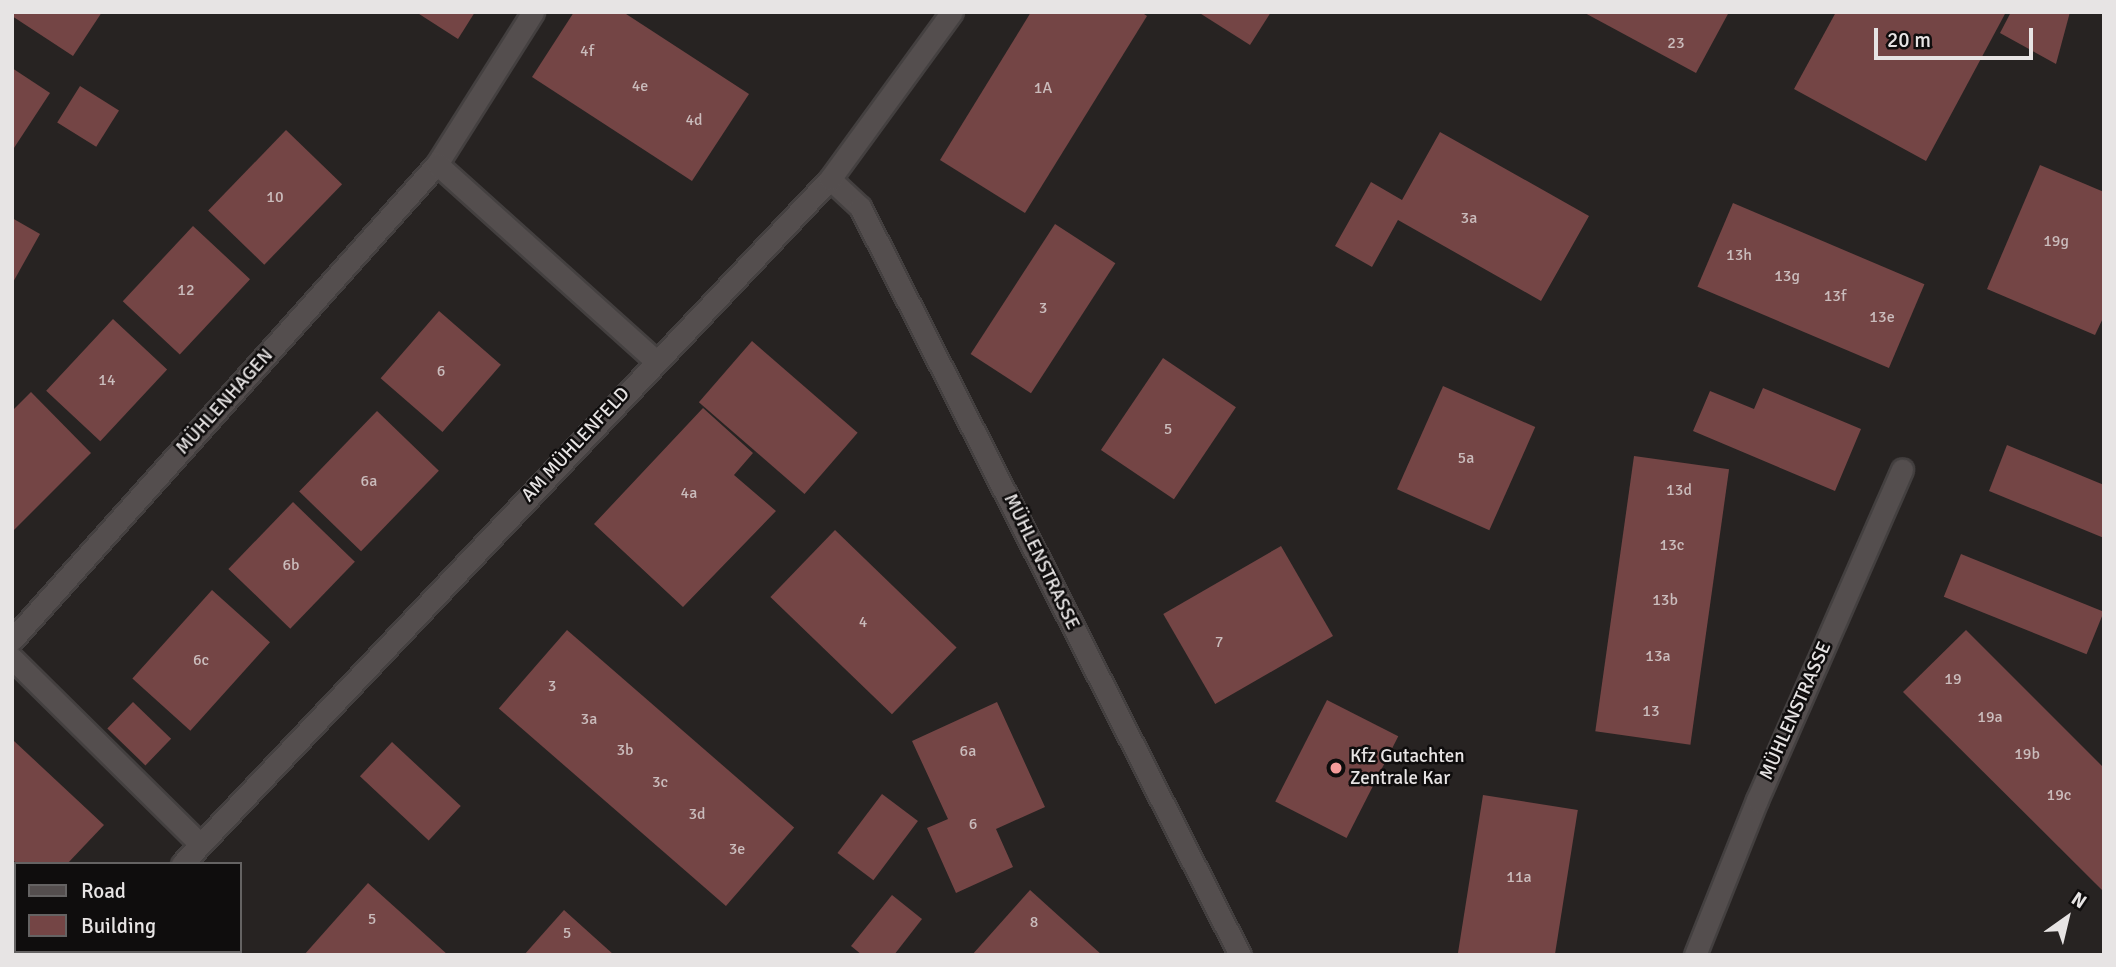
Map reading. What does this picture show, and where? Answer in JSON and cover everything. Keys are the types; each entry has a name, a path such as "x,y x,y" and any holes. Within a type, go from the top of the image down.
{"street":[{"name":"MÜHLENHAGEN","path":"12,640 437,164 533,12"},
{"name":"AM MÜHLENFELD","path":"184,862 830,179 952,12"},
{"path":"437,164 656,361"},
{"name":"MÜHLENSTRASSE","path":"830,179 860,206 1240,955"},
{"name":"MÜHLENSTRASSE","path":"1695,955 1757,800 1902,469"},
{"path":"12,658 200,844"}],"building":[{"path":"12,12 102,12 73,56 12,16"},
{"path":"416,12 475,12 458,39"},
{"path":"574,12 623,12 749,94 692,181 532,77"},
{"path":"1031,12 1141,12 1147,16 1025,213 940,160"},
{"path":"1198,12 1271,12 1250,45"},
{"path":"1583,12 1729,12 1696,73"},
{"path":"1836,12 2006,12 1926,161 1794,89"},
{"path":"2011,12 2070,12 2056,64 2000,33"},
{"path":"12,68 50,93 12,151"},
{"path":"80,86 119,110 96,147 57,122"},
{"path":"286,130 342,184 264,265 208,211"},
{"path":"1440,132 1589,216 1541,301 1398,220 1372,267 1335,246 1371,182 1402,200"},
{"path":"2040,165 2104,192 2104,316 2095,335 1987,289"},
{"path":"1733,203 1924,284 1889,368 1697,287"},
{"path":"12,218 40,234 12,284"},
{"path":"1055,224 1115,263 1031,393 971,354"},
{"path":"193,226 250,279 180,355 123,301"},
{"path":"439,311 501,365 442,432 381,378"},
{"path":"113,319 167,369 100,441 46,391"},
{"path":"752,341 858,433 805,494 699,402"},
{"path":"1163,358 1236,407 1174,499 1101,450"},
{"path":"1443,386 1535,427 1489,530 1397,489"},
{"path":"1763,388 1861,429 1835,491 1693,431 1710,391 1754,409"},
{"path":"31,392 91,453 12,532 12,411"},
{"path":"703,408 753,453 734,475 776,511 683,607 594,524"},
{"path":"377,411 439,471 361,551 299,492"},
{"path":"2007,445 2104,485 2104,538 1989,491"},
{"path":"1634,456 1729,469 1690,745 1595,731"},
{"path":"293,502 355,562 290,629 228,569"},
{"path":"835,530 957,647 892,714 770,597"},
{"path":"1281,546 1333,636 1215,704 1163,614"},
{"path":"1961,554 2104,612 2087,654 1944,597"},
{"path":"212,590 270,642 190,731 132,678"},
{"path":"567,630 794,827 726,906 499,708"},
{"path":"1966,630 2104,768 2104,892 1903,692"},
{"name":"Kfz Gutachten Zentrale Kar","path":"1327,700 1398,736 1347,838 1275,802"},
{"path":"133,702 171,739 145,765 107,729"},
{"path":"997,702 1045,807 996,829 1013,867 956,893 927,828 948,819 912,741"},
{"path":"14,741 104,825 69,862 15,862 12,859"},
{"path":"392,742 461,806 429,840 360,776"},
{"path":"882,794 918,821 873,880 837,853"},
{"path":"1483,795 1578,810 1555,955 1458,955"},
{"path":"368,883 448,955 304,955"},
{"path":"1030,890 1102,955 972,955"},
{"path":"892,895 922,919 894,955 862,955 851,946"},
{"path":"564,910 614,955 524,955"}],"place":[{"name":"Kfz Gutachten Zentrale Kar","path":"1336,768"}]}
